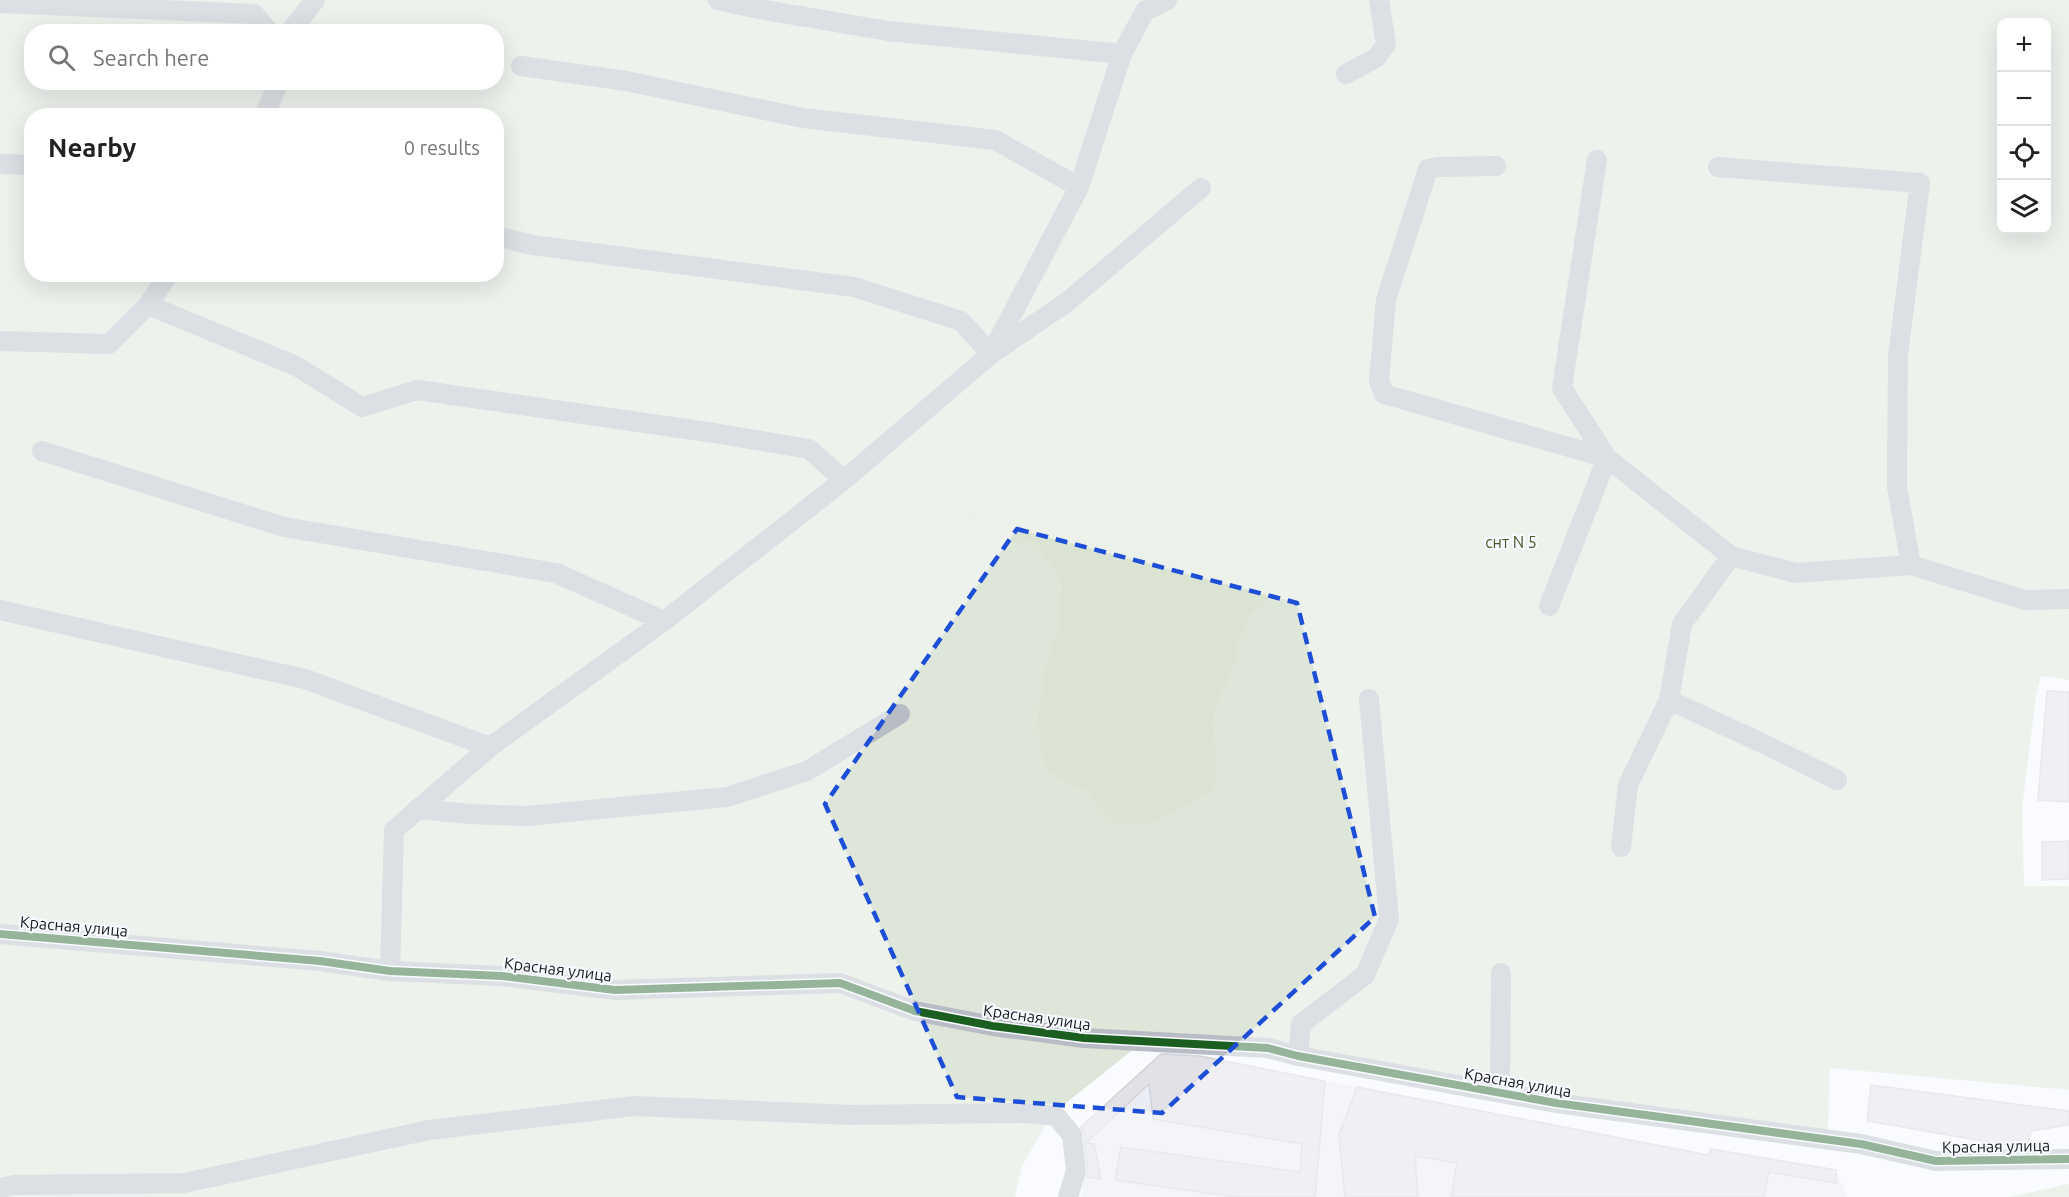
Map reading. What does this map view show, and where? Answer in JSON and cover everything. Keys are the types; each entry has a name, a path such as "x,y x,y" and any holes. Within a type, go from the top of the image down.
{"street":[{"path":"296,24 315,0"},
{"path":"718,0 888,32 1122,54"},
{"path":"991,354 1079,187 1122,54 1145,11 1167,0"},
{"path":"1346,74 1376,58 1386,45 1379,0"},
{"path":"0,3 254,14 262,24"},
{"path":"521,66 626,81 803,118 995,140 1079,187"},
{"path":"268,108 275,90"},
{"path":"1597,160 1562,388 1607,458 1731,556 1796,573 1911,565 2025,600 2069,599"},
{"path":"0,164 24,165"},
{"path":"1496,166 1428,169 1386,300 1379,381 1384,394 1607,458"},
{"path":"1718,167 1920,183 1898,355 1898,487 1911,565"},
{"path":"390,971 394,830 490,747 663,621 844,480 991,354 1067,302 1201,188"},
{"path":"504,238 532,245 854,287 961,321 991,354"},
{"path":"0,341 109,344 148,305 164,282"},
{"path":"148,305 296,366 362,407 417,390 714,433 809,449 844,480"},
{"path":"42,451 284,527 556,573 663,621"},
{"path":"1550,606 1607,458"},
{"path":"1621,847 1628,784 1669,700 1682,624 1731,556"},
{"path":"0,610 305,679 490,747"},
{"path":"1298,1056 1301,1024 1365,975 1389,919 1370,699"},
{"path":"1669,700 1837,780"},
{"path":"417,809 526,816 727,797 807,771 900,714"},
{"name":"Красная улица","path":"0,934 320,961 390,971 502,976 615,990 840,983 915,1011 993,1026 1084,1038 1268,1048 1298,1056 1556,1103 1861,1144 1936,1161 2069,1159"},
{"path":"1500,1093 1501,973"},
{"path":"0,1188 15,1185 185,1190 429,1130 634,1106 852,1115 1025,1113 1056,1116 1072,1135 1076,1171 1068,1197"}],"highlighted area":[{"path":"1017,529 1297,603 1375,917 1162,1113 957,1097 825,804"}],"shaded area":[{"path":"1166,1050 1708,1155 1711,1149 1836,1170 1847,1197 1081,1197 1083,1191 1079,1129"}],"green space":[{"name":"снт N 5","path":"0,0 2069,0 2069,680 2041,676 2036,696 2022,807 2024,886 2069,886 2069,1090 1830,1068 1828,1134 1154,1033 1052,1114 1022,1166 1015,1197 0,1197"},
{"path":"1094,395 1123,399 1163,425 1207,416 1316,466 1344,484 1348,506 1311,568 1251,613 1239,642 1234,666 1215,708 1213,722 1217,770 1213,790 1145,825 1118,824 1104,814 1086,790 1062,780 1047,769 1039,745 1038,712 1046,665 1060,620 1062,582 1035,542 1019,543 964,518 961,506 976,482 994,461 1056,413"},
{"path":"2069,1184 2069,1197 2010,1197"}],"building":[{"path":"2047,691 2069,692 2069,802 2038,800"},
{"path":"2069,841 2069,879 2042,880 2042,842"},
{"path":"1161,1054 1200,1056 1325,1081 1315,1197 1235,1197 1115,1180 1121,1147 1300,1172 1302,1144 1153,1119 1149,1084 1086,1143 1094,1144 1101,1179 1087,1177 1084,1134 1081,1127"},
{"path":"1871,1085 2069,1111 2069,1125 2031,1131 2027,1148 2023,1148 1867,1121"},
{"path":"1357,1087 1708,1155 1711,1149 1836,1170 1836,1183 1769,1172 1764,1197 1451,1197 1457,1163 1415,1156 1418,1197 1345,1197 1339,1135"}],"cycle path":[{"path":"0,934 320,961 390,971 502,976 615,990 840,983 915,1011 993,1026 1084,1038 1268,1048 1298,1056 1556,1103 1861,1144 1936,1161 2069,1159"}]}
